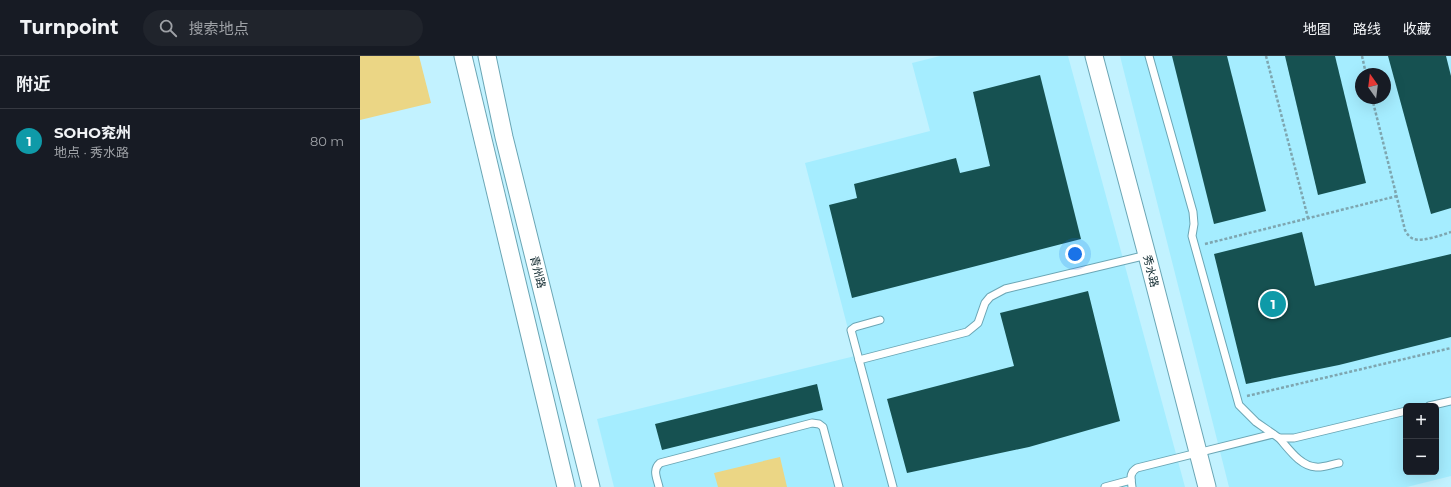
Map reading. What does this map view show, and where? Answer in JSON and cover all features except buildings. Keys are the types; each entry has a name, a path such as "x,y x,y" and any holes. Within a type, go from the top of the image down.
{"street":[{"name":"青州路","path":"463,56 566,487"},
{"name":"青州路","path":"486,56 504,136 591,487"},
{"name":"秀水路","path":"1094,56 1207,487"}],"lane":[{"path":"1149,56 1193,212 1194,224 1192,236 1239,405 1252,418 1276,436 1297,458 1306,464 1317,467 1339,463"},
{"path":"859,360 967,332 978,323 990,297 1005,289 1147,255"},
{"path":"880,320 855,327 851,330 893,487"},
{"path":"1439,404 1451,401"},
{"path":"1105,487 1131,484 1130,476 1132,471 1137,468 1276,436 1294,438 1403,412"},
{"path":"659,487 655,470 656,466 660,463 812,424 819,424 823,427 839,487"}],"path":[{"path":"1266,56 1308,218"},
{"path":"1362,56 1365,68"},
{"path":"1374,104 1406,230 1412,239 1420,240 1451,232"},
{"path":"1195,246 1397,196"},
{"path":"1237,399 1451,348"}],"shaded area":[{"path":"360,56 419,56 431,103 360,120"},
{"path":"940,56 1068,56 1185,487 614,487 597,419 855,356 805,163 930,131 912,63"},
{"path":"1120,56 1451,56 1451,476 1407,487 1229,487"},
{"path":"780,457 787,487 718,487 714,473"}],"place":[{"name":"SOHO兖州","path":"1273,304"}]}
